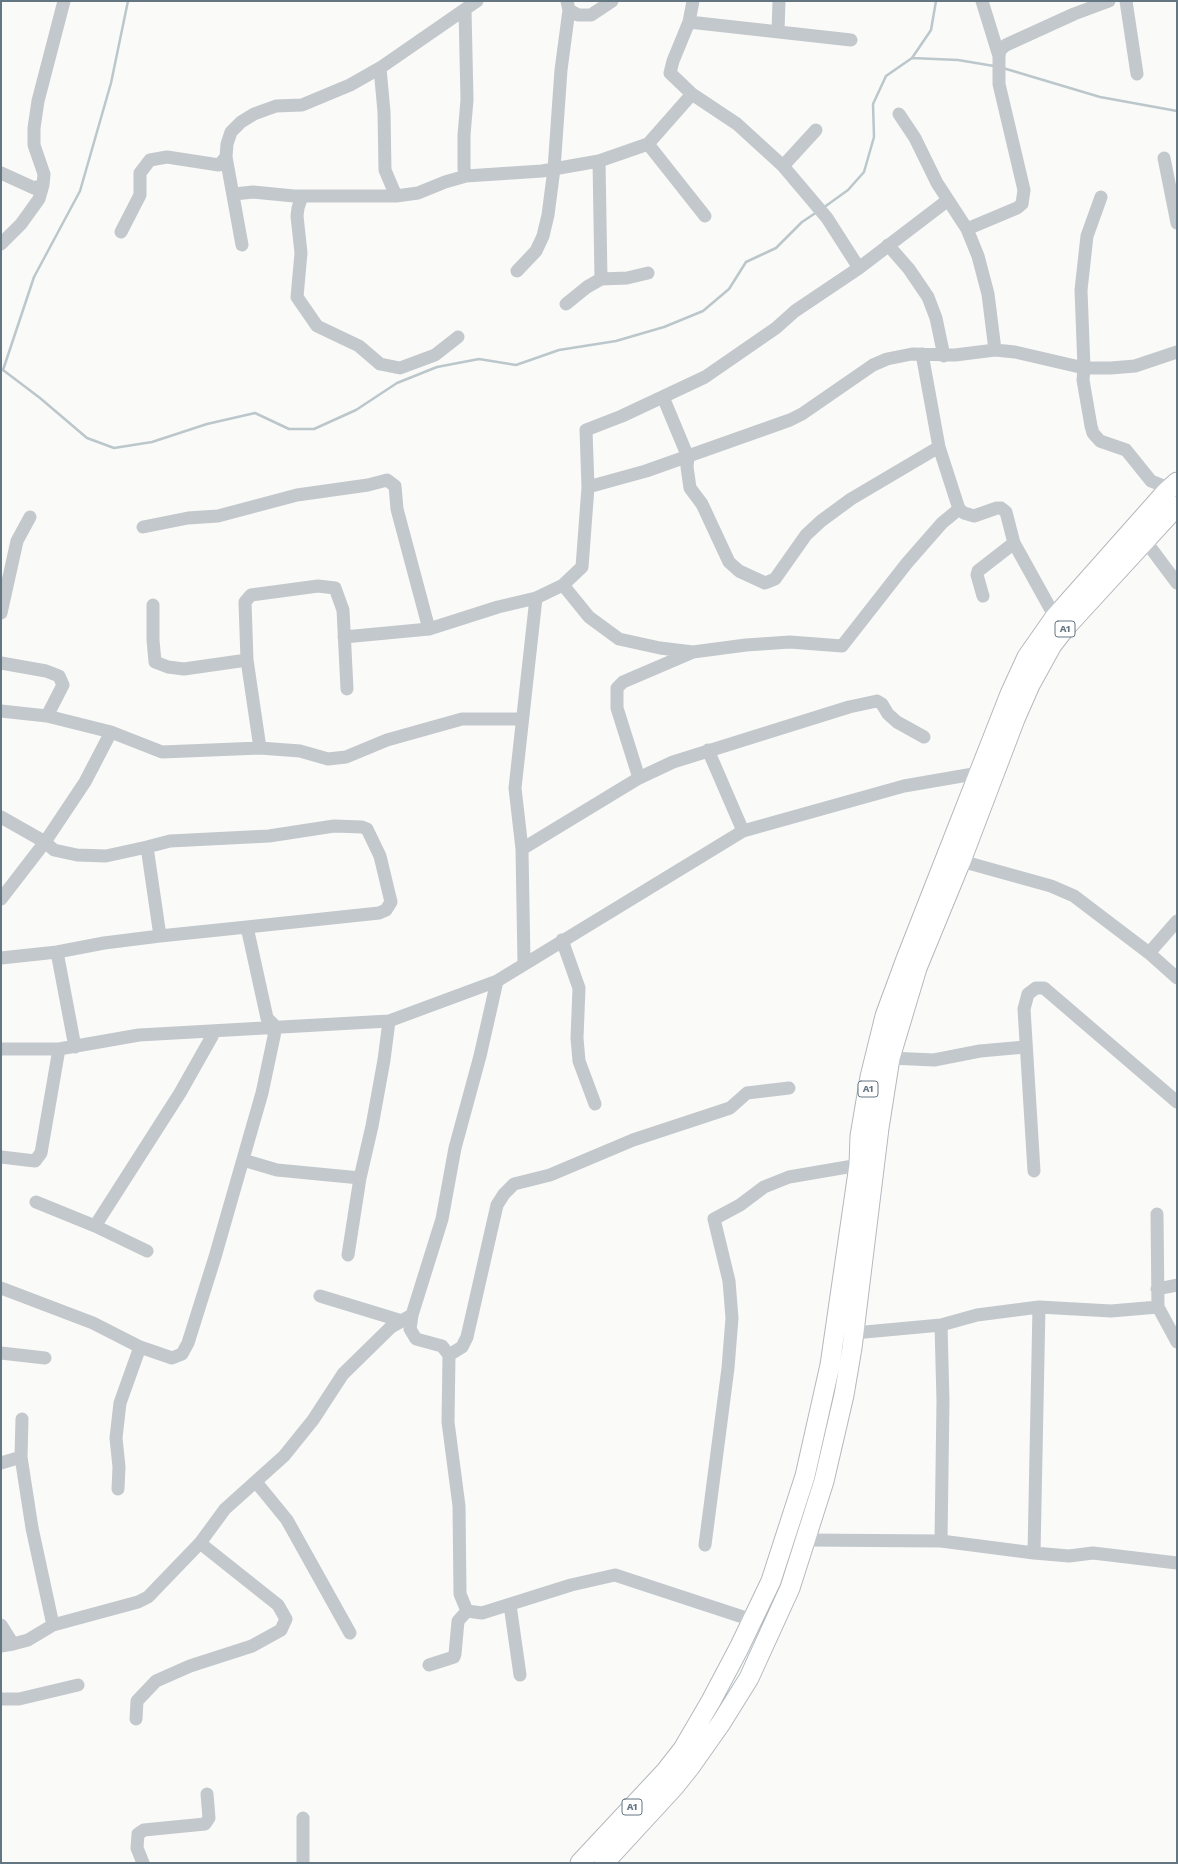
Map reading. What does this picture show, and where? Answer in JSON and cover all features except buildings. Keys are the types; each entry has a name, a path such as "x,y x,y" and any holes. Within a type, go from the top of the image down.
{"highway":[{"name":"A1","path":"604,1863 690,1767 734,1703 749,1678 790,1588 824,1481 844,1395 854,1333 879,1128 890,1058 917,968 961,861 1015,719 1030,685 1045,657 1066,627 1140,533 1173,494"},
{"name":"A1","path":"580,1863 665,1772 682,1749 711,1702 771,1581 806,1476 830,1365 859,1165 860,1136 870,1077 885,1016 979,773 1015,682 1027,657 1055,617 1140,533"}],"street":[{"path":"1,244 26,217 39,199 43,185 43,169 34,145 34,128 38,101 64,1"},
{"path":"242,245 234,194 226,157 227,144 231,132 241,122 254,114 276,106 302,105 350,85 380,68 477,1"},
{"path":"568,6 578,15 591,15 612,1"},
{"path":"693,1 689,22 673,61 670,73 692,94 737,124 784,166 816,204 859,268"},
{"path":"778,31 779,1"},
{"path":"982,1 998,60"},
{"path":"966,229 1017,208 1022,204 1023,184 998,78 998,60 1000,50 1006,45 1074,14 1110,1"},
{"path":"1126,1 1137,74"},
{"path":"517,271 532,256 543,236 554,169 561,70 568,6"},
{"path":"465,10 466,100 464,169 466,176"},
{"path":"689,22 851,40"},
{"path":"380,68 384,112 386,170 396,196"},
{"path":"234,194 269,192 302,196 396,196 418,193 445,182 466,176 554,169 599,161 648,144 692,94"},
{"path":"900,114 915,138 937,183 966,229 978,256 985,281 995,350"},
{"path":"784,166 816,130"},
{"path":"648,144 705,216"},
{"path":"121,232 140,195 140,173 150,160 167,157 219,165 226,157"},
{"path":"1164,158 1177,223"},
{"path":"599,161 601,279"},
{"path":"1,173 34,188 43,185"},
{"path":"302,196 297,216 302,253 298,297 317,326 359,346 380,364 400,368 435,355 458,337"},
{"path":"1101,197 1087,236 1082,268 1081,290 1084,368 1082,380 1091,426 1095,437 1100,441 1126,450 1151,481 1168,488 1173,494"},
{"path":"344,637 429,629 498,607 536,598 563,585 582,568 588,487 586,430 705,377 776,328 795,311 859,268 948,200"},
{"path":"888,245 909,269 928,297 936,318 944,356"},
{"path":"566,304 587,287 601,279 627,278 648,273"},
{"path":"588,487 646,471 790,420 880,362 902,356 922,354 944,356 995,350 1015,352 1084,368 1135,366 1177,352"},
{"path":"922,354 940,447 959,509 964,513 974,516 1001,508 1006,512 1014,543 1055,617"},
{"path":"663,397 688,457 687,467 690,488 702,504 729,562 739,571 768,583 775,579 806,535 821,521 852,499 940,447"},
{"path":"143,527 188,518 218,516 297,495 368,485 387,480 395,486 397,509 429,629"},
{"path":"563,585 589,617 619,638 660,648 693,652 746,645 790,642 842,646 906,563 942,523 959,509"},
{"path":"1,613 6,570 16,541 30,516"},
{"path":"1140,533 1177,583"},
{"path":"983,596 977,576 978,571 1014,543"},
{"path":"260,748 247,660 245,602 251,595 318,586 335,588 343,610 347,690"},
{"path":"524,963 522,849 515,788 521,719 536,598"},
{"path":"153,605 153,640 155,662 168,667 184,668 247,660"},
{"path":"639,778 617,708 617,688 624,682 693,652"},
{"path":"1,663 46,671 59,676 63,685 47,716"},
{"path":"522,849 639,778 673,762 871,701 877,701 882,704 888,714 897,722 924,738"},
{"path":"1,710 47,716 111,732 162,752 260,748 300,751 328,759 337,759 387,740 462,719 521,719"},
{"path":"1,899 46,842 85,782 111,732"},
{"path":"708,750 743,831"},
{"path":"1,1049 59,1049 139,1035 276,1026 389,1021 496,981 743,831 904,786 979,773"},
{"path":"1,817 46,842 54,850 77,855 106,856 170,841 269,836 334,826 362,827 367,829 380,856 391,902 386,910 379,913 104,942 58,952 1,958"},
{"path":"147,847 160,936"},
{"path":"961,861 1051,886 1074,896 1148,953 1177,978"},
{"path":"1148,953 1177,921"},
{"path":"248,927 267,1018 276,1026"},
{"path":"562,940 578,988 577,1038 579,1061 595,1104"},
{"path":"58,952 75,1047"},
{"path":"467,1611 460,1594 458,1577 461,1557 460,1506 448,1422 449,1354 442,1346 416,1339 410,1330 407,1318 442,1219 455,1148 480,1056 496,981"},
{"path":"1034,1171 1025,1047 1024,1009 1028,994 1036,988 1044,988 1177,1102"},
{"path":"348,1255 360,1178 372,1126 384,1060 389,1021"},
{"path":"1,1288 93,1323 140,1347 172,1358 182,1354 188,1343 213,1264 262,1093 276,1026"},
{"path":"95,1226 180,1093 215,1031"},
{"path":"890,1058 934,1060 980,1051 1025,1047"},
{"path":"1,1157 35,1161 41,1153 59,1049"},
{"path":"449,1354 462,1347 467,1337 497,1205 504,1194 514,1184 550,1175 633,1140 730,1108 748,1093 789,1088"},
{"path":"242,1160 277,1170 360,1178"},
{"path":"705,1545 728,1368 732,1318 729,1282 714,1219 740,1205 764,1187 789,1177 859,1165"},
{"path":"36,1202 95,1226 147,1251"},
{"path":"1156,1214 1158,1307 1177,1342"},
{"path":"1157,1289 1177,1285"},
{"path":"320,1296 407,1318"},
{"path":"854,1333 941,1325 977,1315 1038,1307 1111,1311 1158,1307"},
{"path":"1034,1553 1038,1307"},
{"path":"1,1625 7,1645 28,1640 53,1626 138,1602 148,1597 200,1543 225,1509 284,1456 313,1420 343,1374 391,1327 407,1318"},
{"path":"941,1325 943,1401 941,1541"},
{"path":"118,1489 119,1467 116,1438 120,1403 140,1347"},
{"path":"1,1353 45,1358"},
{"path":"22,1419 20,1456 32,1528 53,1626"},
{"path":"1,1463 20,1456"},
{"path":"256,1482 287,1520 350,1633"},
{"path":"806,1540 941,1541 1034,1553 1069,1556 1093,1553 1177,1563"},
{"path":"136,1719 137,1701 156,1681 190,1666 252,1646 281,1630 286,1619 278,1605 200,1543"},
{"path":"467,1611 482,1613 571,1585 615,1575 752,1620"},
{"path":"510,1605 520,1676"},
{"path":"429,1665 454,1658 456,1654 458,1622 467,1611"},
{"path":"1,1700 19,1699 78,1685"},
{"path":"143,1863 137,1848 138,1834 144,1830 205,1824 209,1818 207,1794"},
{"path":"303,1818 304,1863"}],"waterway":[{"path":"3,370 34,277 80,191 111,83 128,1"},
{"path":"823,208 848,190 864,172 874,137 873,104 886,76 912,58 931,30 936,1"},
{"path":"912,58 958,60 994,66"},
{"path":"1003,68 1100,97 1177,111"},
{"path":"1,370 40,398 87,438 114,448 152,442 207,424 255,413 289,429 314,429 356,410 397,383 437,367 479,359 516,365 559,350 616,341 664,327 703,311 729,289 746,262 776,248 802,222 817,212"}]}
